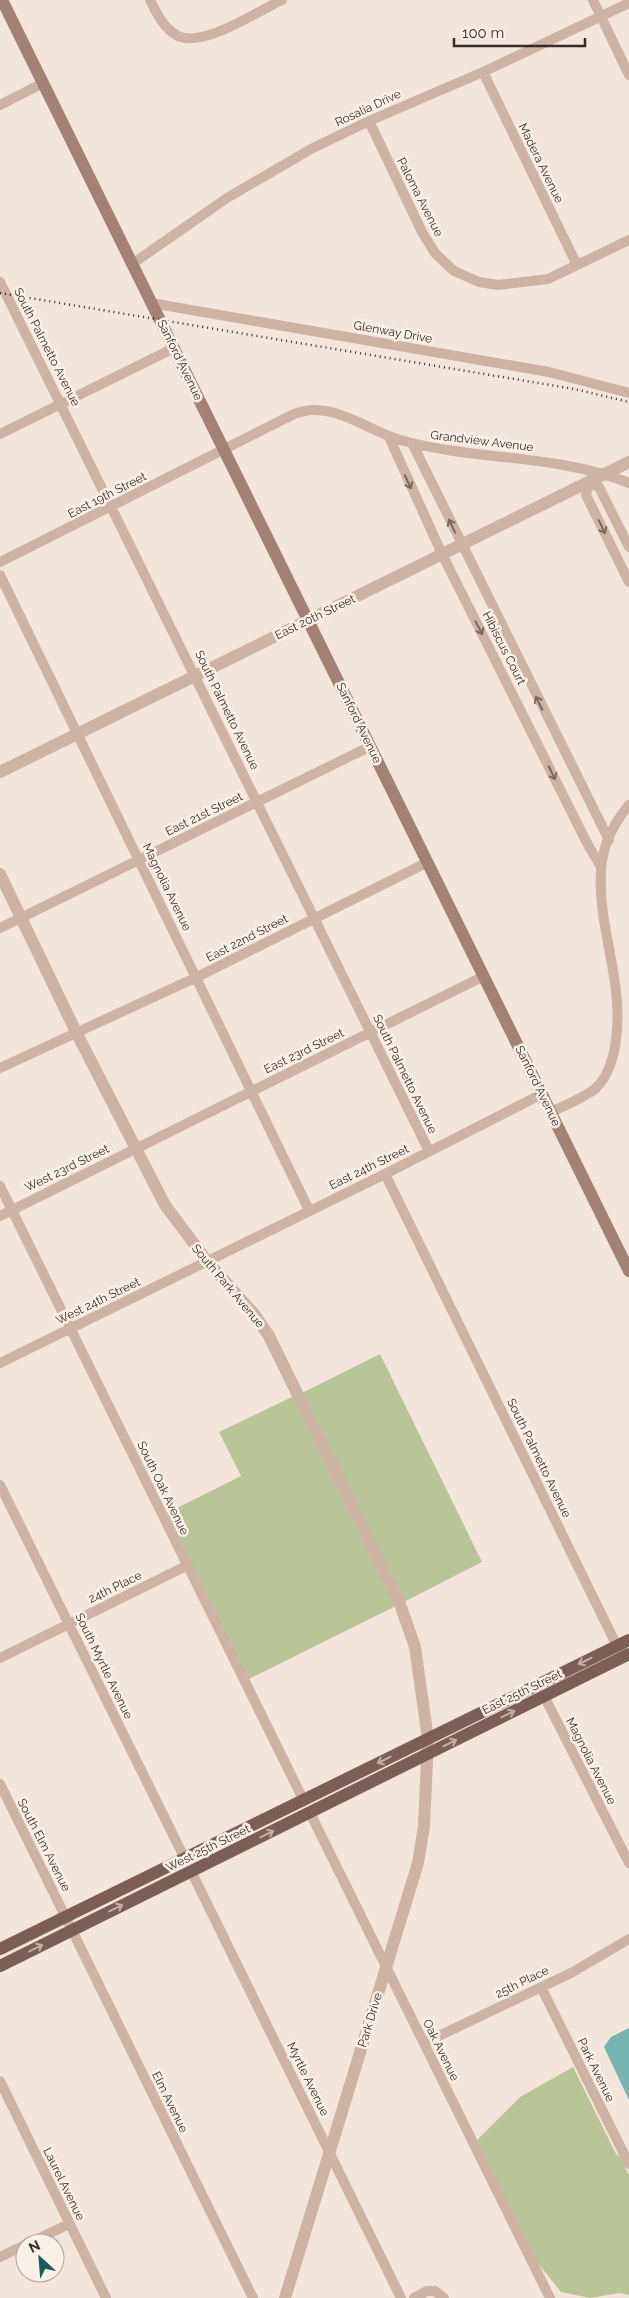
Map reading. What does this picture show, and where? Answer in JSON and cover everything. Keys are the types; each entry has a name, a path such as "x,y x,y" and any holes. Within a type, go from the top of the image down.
{"main road":[{"name":"Sanford Avenue","path":"2,0 629,1271"},
{"name":"East 25th Street","path":"428,1739 623,1646 629,1640"},
{"path":"603,1667 610,1656 623,1646"},
{"name":"East 25th Street","path":"428,1754 629,1654"},
{"name":"West 25th Street","path":"0,1949 428,1739"},
{"name":"West 25th Street","path":"0,1966 428,1754"},
{"path":"192,1871 199,1860 232,1844 242,1831"}],"street":[{"path":"150,0 167,28 179,36 193,39 208,36 282,0"},
{"path":"593,0 629,75"},
{"name":"Rosalia Drive","path":"132,264 228,198 311,149 369,121 483,72 629,3"},
{"name":"Madera Avenue","path":"483,72 577,265"},
{"path":"0,104 43,84"},
{"name":"Paloma Avenue","path":"369,121 422,232 435,253 454,271 479,282 498,285 548,279 629,240"},
{"name":"South Palmetto Avenue","path":"0,282 113,507 429,1151"},
{"name":"Glenway Drive","path":"152,303 549,372 629,393"},
{"path":"0,434 174,348"},
{"name":"Grandview Avenue","path":"224,449 295,414 312,410 352,419 388,437 431,448 561,464 606,474 629,483"},
{"name":"Hibiscus Court","path":"388,437 442,554 588,846 601,867"},
{"name":"Hibiscus Court","path":"412,443 609,840"},
{"name":"East 19th Street","path":"0,562 113,507 224,449"},
{"name":"East 20th Street","path":"0,772 629,462"},
{"path":"629,547 599,487 588,483 586,495 629,582"},
{"name":"Magnolia Avenue","path":"0,575 140,859 309,1210"},
{"name":"East 21st Street","path":"0,928 371,746"},
{"path":"551,1112 596,1088 611,1063 617,1046 621,1004 618,976 601,893 601,867 615,823 629,805"},
{"name":"East 22nd Street","path":"0,1068 196,977 428,862"},
{"name":"South Park Avenue","path":"0,874 76,1032 165,1205 207,1261 254,1314 269,1336 400,1604 415,1647 428,1739"},
{"name":"East 23rd Street","path":"134,1148 484,976"},
{"name":"East 24th Street","path":"207,1261 385,1174 542,1094"},
{"name":"West 23rd Street","path":"0,1216 134,1148"},
{"name":"South Palmetto Avenue","path":"385,1174 623,1646"},
{"name":"South Oak Avenue","path":"0,1186 304,1801"},
{"name":"West 24th Street","path":"0,1363 207,1261"},
{"name":"South Myrtle Avenue","path":"0,1485 185,1858"},
{"name":"24th Place","path":"0,1658 188,1565"},
{"name":"Magnolia Avenue","path":"544,1696 629,1863"},
{"name":"Park Drive","path":"288,2297 418,1863 424,1826 428,1739"},
{"name":"South Elm Avenue","path":"0,1784 66,1916"},
{"name":"Oak Avenue","path":"310,1813 550,2298"},
{"name":"Myrtle Avenue","path":"192,1871 401,2298"},
{"name":"Elm Avenue","path":"66,1916 253,2298"},
{"name":"25th Place","path":"424,2043 570,1973 629,1939"},
{"name":"Park Avenue","path":"541,1987 629,2164"},
{"name":"Laurel Avenue","path":"0,2081 106,2298"},
{"path":"50,2233 69,2224"},
{"path":"0,2257 15,2250"},
{"path":"414,2298 427,2291 435,2291 444,2298"}],"green space":[{"path":"380,1354 482,1562 404,1602 302,1393"},
{"path":"294,1396 396,1606 249,1679 167,1513 241,1476 219,1432"},
{"path":"573,2067 616,2154 620,2157 629,2175 629,2295 620,2293 590,2298 561,2292 537,2262 477,2140 520,2097"}],"water":[{"path":"629,2028 629,2100 604,2047 611,2037"}],"railway":[{"path":"0,293 574,389 629,402"}]}
